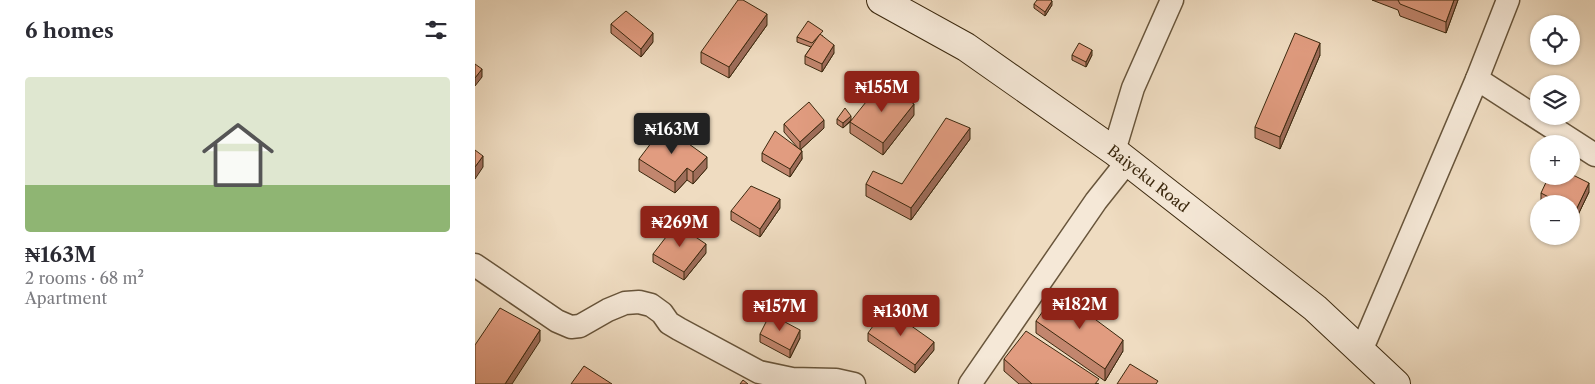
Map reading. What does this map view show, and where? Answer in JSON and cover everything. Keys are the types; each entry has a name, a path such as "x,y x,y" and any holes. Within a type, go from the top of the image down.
{"main road":[{"name":"Baiyeku Road","path":"881,0 966,47 1121,157 1315,308 1361,351 1383,380"}],"street":[{"path":"970,384 1096,201 1121,157 1133,88 1171,0"},
{"path":"1361,351 1477,79 1508,0"},
{"path":"1477,79 1595,155"},
{"path":"475,265 557,321 571,326 580,326 608,310 625,303 639,302 651,305 669,323 759,372 792,378 836,380 853,384"}],"building":[{"path":"738,0 743,0 767,14 729,67 701,52"},
{"path":"1037,0 1052,1 1045,12 1034,4"},
{"path":"1398,0 1454,0 1446,22 1400,4"},
{"path":"626,11 653,33 641,49 611,24"},
{"path":"808,21 823,31 812,43 797,37"},
{"path":"1295,33 1320,43 1280,137 1255,127"},
{"path":"820,34 834,45 822,64 805,56"},
{"path":"1079,43 1092,50 1086,62 1072,55"},
{"path":"475,64 482,69 475,78"},
{"path":"882,82 914,104 883,143 850,122"},
{"path":"809,102 824,120 800,142 784,124"},
{"path":"845,108 851,116 843,123 837,119"},
{"path":"946,118 970,128 911,208 866,184 873,171 902,184"},
{"path":"664,126 707,157 693,172 687,168 675,182 639,159"},
{"path":"775,131 802,151 790,169 762,153"},
{"path":"475,150 483,156 475,167"},
{"path":"1580,178 1589,183 1580,202 1580,195 1545,195 1541,193 1545,185 1580,185"},
{"path":"751,186 780,199 760,229 731,211"},
{"path":"676,224 706,244 684,272 653,254"},
{"path":"1057,291 1123,340 1105,369 1036,321"},
{"path":"500,308 540,330 505,384 475,384 475,345"},
{"path":"886,308 934,342 915,365 868,333"},
{"path":"770,314 800,330 790,350 760,334"},
{"path":"1026,331 1099,379 1095,384 1032,384 1004,359"},
{"path":"1130,364 1158,381 1156,384 1117,384"},
{"path":"584,366 612,384 571,384"},
{"path":"743,380 748,384 740,384"}]}
